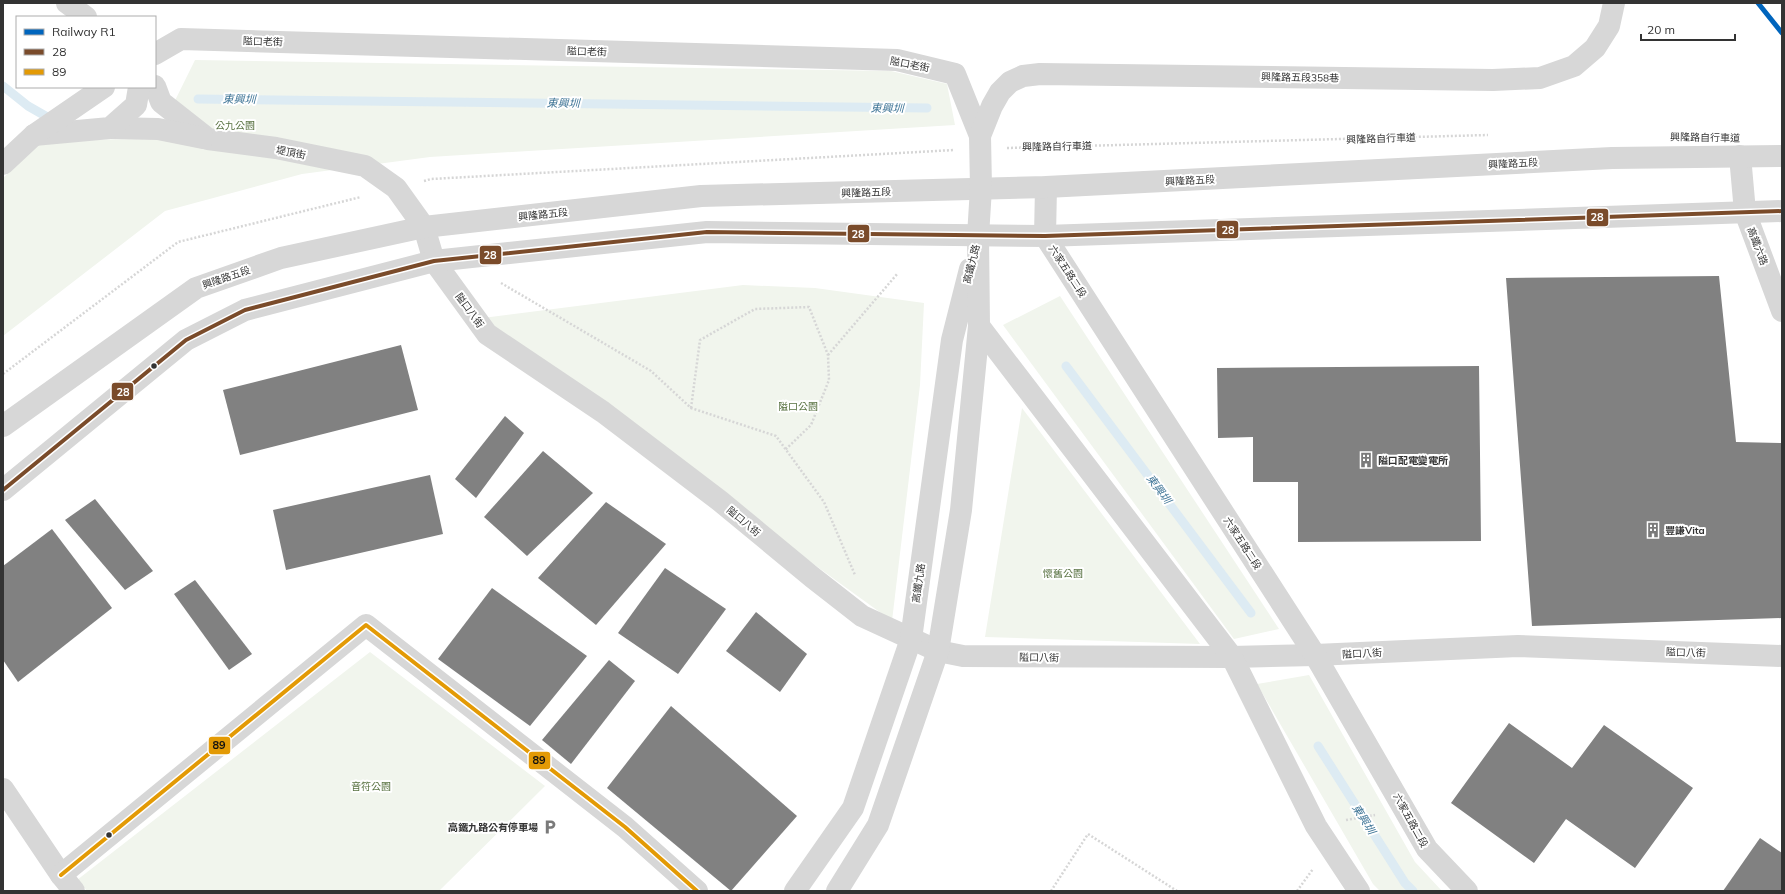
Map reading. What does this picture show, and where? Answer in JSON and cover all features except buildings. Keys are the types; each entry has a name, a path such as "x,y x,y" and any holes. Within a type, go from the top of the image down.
{"street":[{"path":"67,3 85,16"},
{"name":"興隆路五段358巷","path":"979,142 992,106 1000,92 1010,82 1024,76 1040,74 1492,80 1540,78 1574,66 1596,48 1609,26 1614,3"},
{"name":"隘口老街","path":"156,53 181,39 897,60 955,74 979,142 981,188 978,236"},
{"path":"3,164 34,134 103,88"},
{"path":"110,128 136,105 139,88"},
{"path":"156,88 161,102 208,139"},
{"path":"34,134 110,128 158,129 208,139"},
{"name":"堤頂街","path":"208,139 276,148 365,166 396,188 424,227 434,261"},
{"name":"高鐵六路","path":"1740,156 1745,212 1782,311"},
{"name":"興隆路五段","path":"3,426 196,288 280,258 424,227 701,196 1046,187 1612,158 1782,156"},
{"name":"六家五路二段","path":"1046,187 1045,236 1315,655 1427,849 1467,891"},
{"path":"3,490 186,340 245,310 434,261 707,232 1045,236 1782,211"},
{"name":"高鐵九路","path":"837,891 878,825 938,650 962,510 979,326 978,236"},
{"name":"高鐵九路","path":"795,891 853,808 911,639 952,340 978,236"},
{"name":"隘口八街","path":"434,261 487,334 603,412 720,501 862,616 938,650 963,656 1232,657 1518,646 1782,656"},
{"path":"979,326 1232,657 1316,826 1359,891"},
{"path":"3,789 68,883 366,625 625,827 697,891"}],"path":[{"name":"興隆路自行車道","path":"979,142 1488,134"},
{"path":"828,356 898,273"},
{"path":"497,281 651,371 691,408 776,436 824,502 857,579"},
{"path":"691,408 700,340 755,309 809,307 828,356 829,380 810,425 785,450"},
{"path":"1316,826 1405,809"},
{"path":"1051,891 1088,834 1177,891"}],"green space":[{"name":"公九公園","path":"195,60 891,71 947,84 955,125 430,157 302,174 165,211 3,336 3,178 44,140 156,139"},
{"name":"隘口公園","path":"743,285 815,288 924,303 920,385 892,621 475,319"},
{"path":"1060,296 1279,629 1234,639 1003,325"},
{"name":"懷舊公園","path":"1022,408 1200,644 985,637"},
{"name":"音符公園","path":"370,652 545,786 439,891 87,891 77,880"},
{"path":"1309,675 1415,862 1442,891 1380,891 1373,884 1257,684"}],"waterway":[{"name":"東興圳","path":"3,86 28,106 49,118"},
{"name":"東興圳","path":"198,99 927,108"},
{"name":"東興圳","path":"1066,366 1251,613"},
{"name":"東興圳","path":"1318,746 1405,883 1413,891"}],"rail line":[{"name":"R1","path":"1758,3 1782,33"}],"transit line":[{"name":"28","path":"3,490 186,340 245,310 434,261 707,232 1045,236 1782,211"},
{"name":"89","path":"61,875 366,625 625,827 697,891"}],"place":[{"name":"隘口配電變電所","path":"1366,460"},
{"name":"豐謙Vita","path":"1653,530"},
{"name":"高鐵九路公有停車場","path":"550,827"}]}
